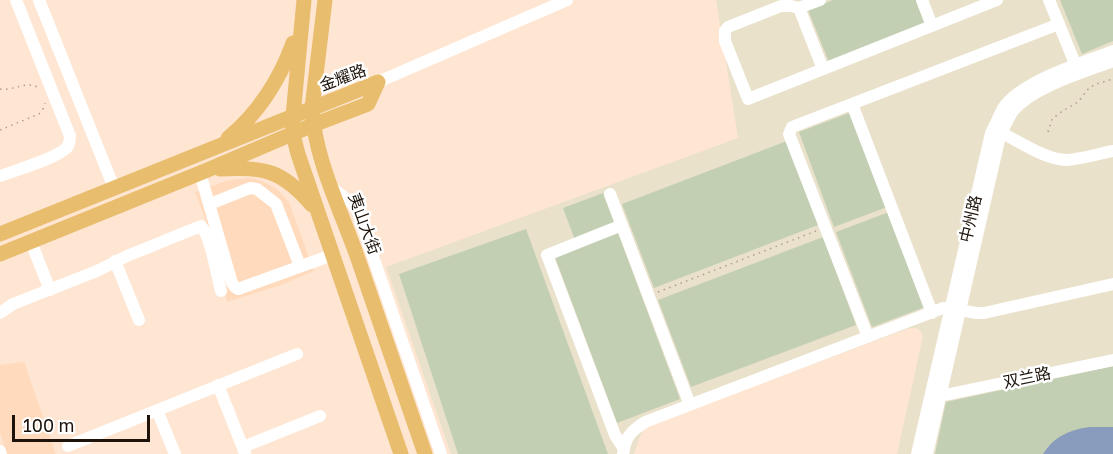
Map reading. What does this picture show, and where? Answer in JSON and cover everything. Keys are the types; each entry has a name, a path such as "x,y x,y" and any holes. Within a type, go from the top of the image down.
{"main road":[{"path":"304,0 292,134 401,454"},
{"name":"夷山大街","path":"326,0 312,108 318,150 425,454"},
{"path":"211,150 230,136 259,107 287,59 302,20"},
{"name":"金耀路","path":"0,234 378,82"},
{"name":"金耀路","path":"0,254 368,104 378,82"},
{"path":"202,172 249,169 271,172 298,188 317,211"}],"street":[{"path":"0,176 57,154 66,148 70,140 16,0"},
{"path":"39,0 114,188"},
{"path":"378,82 567,0"},
{"path":"820,0 799,8 781,6 728,27 725,31 725,41 748,99 997,0"},
{"path":"922,0 932,26"},
{"path":"1049,0 1076,66"},
{"path":"799,8 823,69"},
{"path":"868,337 789,134 792,127 1059,24"},
{"name":"中州路","path":"927,454 992,133 1005,107 1028,87 1044,78 1113,51"},
{"name":"中州路","path":"917,454 1002,133 1012,112 1020,104 1048,87 1113,61"},
{"path":"852,104 932,313"},
{"path":"1002,133 1058,159 1069,160 1113,151"},
{"path":"202,172 232,283 238,289 332,255"},
{"path":"210,204 250,188 257,189 273,201 279,209 300,266"},
{"path":"332,188 352,203 357,210 441,454"},
{"path":"610,194 690,405"},
{"path":"622,225 548,255 615,435 624,452"},
{"path":"0,313 13,304 201,226 211,249 221,291"},
{"path":"30,242 50,290"},
{"path":"115,261 139,320"},
{"path":"624,452 625,440 632,430 645,422 943,308 973,314 984,313 1113,284"},
{"path":"68,446 297,354"},
{"name":"双兰路","path":"940,396 1113,360"},
{"path":"218,386 244,450 320,416"},
{"path":"157,410 175,454"}],"path":[{"path":"1048,132 1052,119 1078,102 1089,88 1113,79"},
{"path":"0,89 8,90 26,84 40,88 43,93"},
{"path":"0,130 39,114 45,104 45,98"},
{"path":"649,296 825,228"}],"shaded area":[{"path":"716,0 1113,0 1113,454 897,454 923,336 920,330 910,328 649,425 643,431 634,454 451,454 386,267 738,138"},
{"path":"250,178 260,180 277,189 289,202 314,271 281,285 227,302 205,218 195,192 229,180"},
{"path":"24,362 56,454 7,454 0,434 0,365"}],"green space":[{"path":"833,0 916,0 925,24 829,62 808,10"},
{"path":"1060,0 1113,0 1113,41 1082,54"},
{"path":"852,112 887,207 834,227 799,132"},
{"path":"787,141 818,225 654,288 622,204"},
{"path":"603,193 615,225 575,240 563,208"},
{"path":"889,212 925,307 872,327 836,232"},
{"path":"526,229 608,454 458,454 399,274"},
{"path":"618,233 680,399 617,423 555,257"},
{"path":"823,237 856,325 691,387 658,300"},
{"path":"1113,366 1113,427 1090,427 1048,446 1043,454 935,454 946,402"}],"water":[{"path":"1090,427 1113,427 1113,454 1043,454 1063,435"}]}
